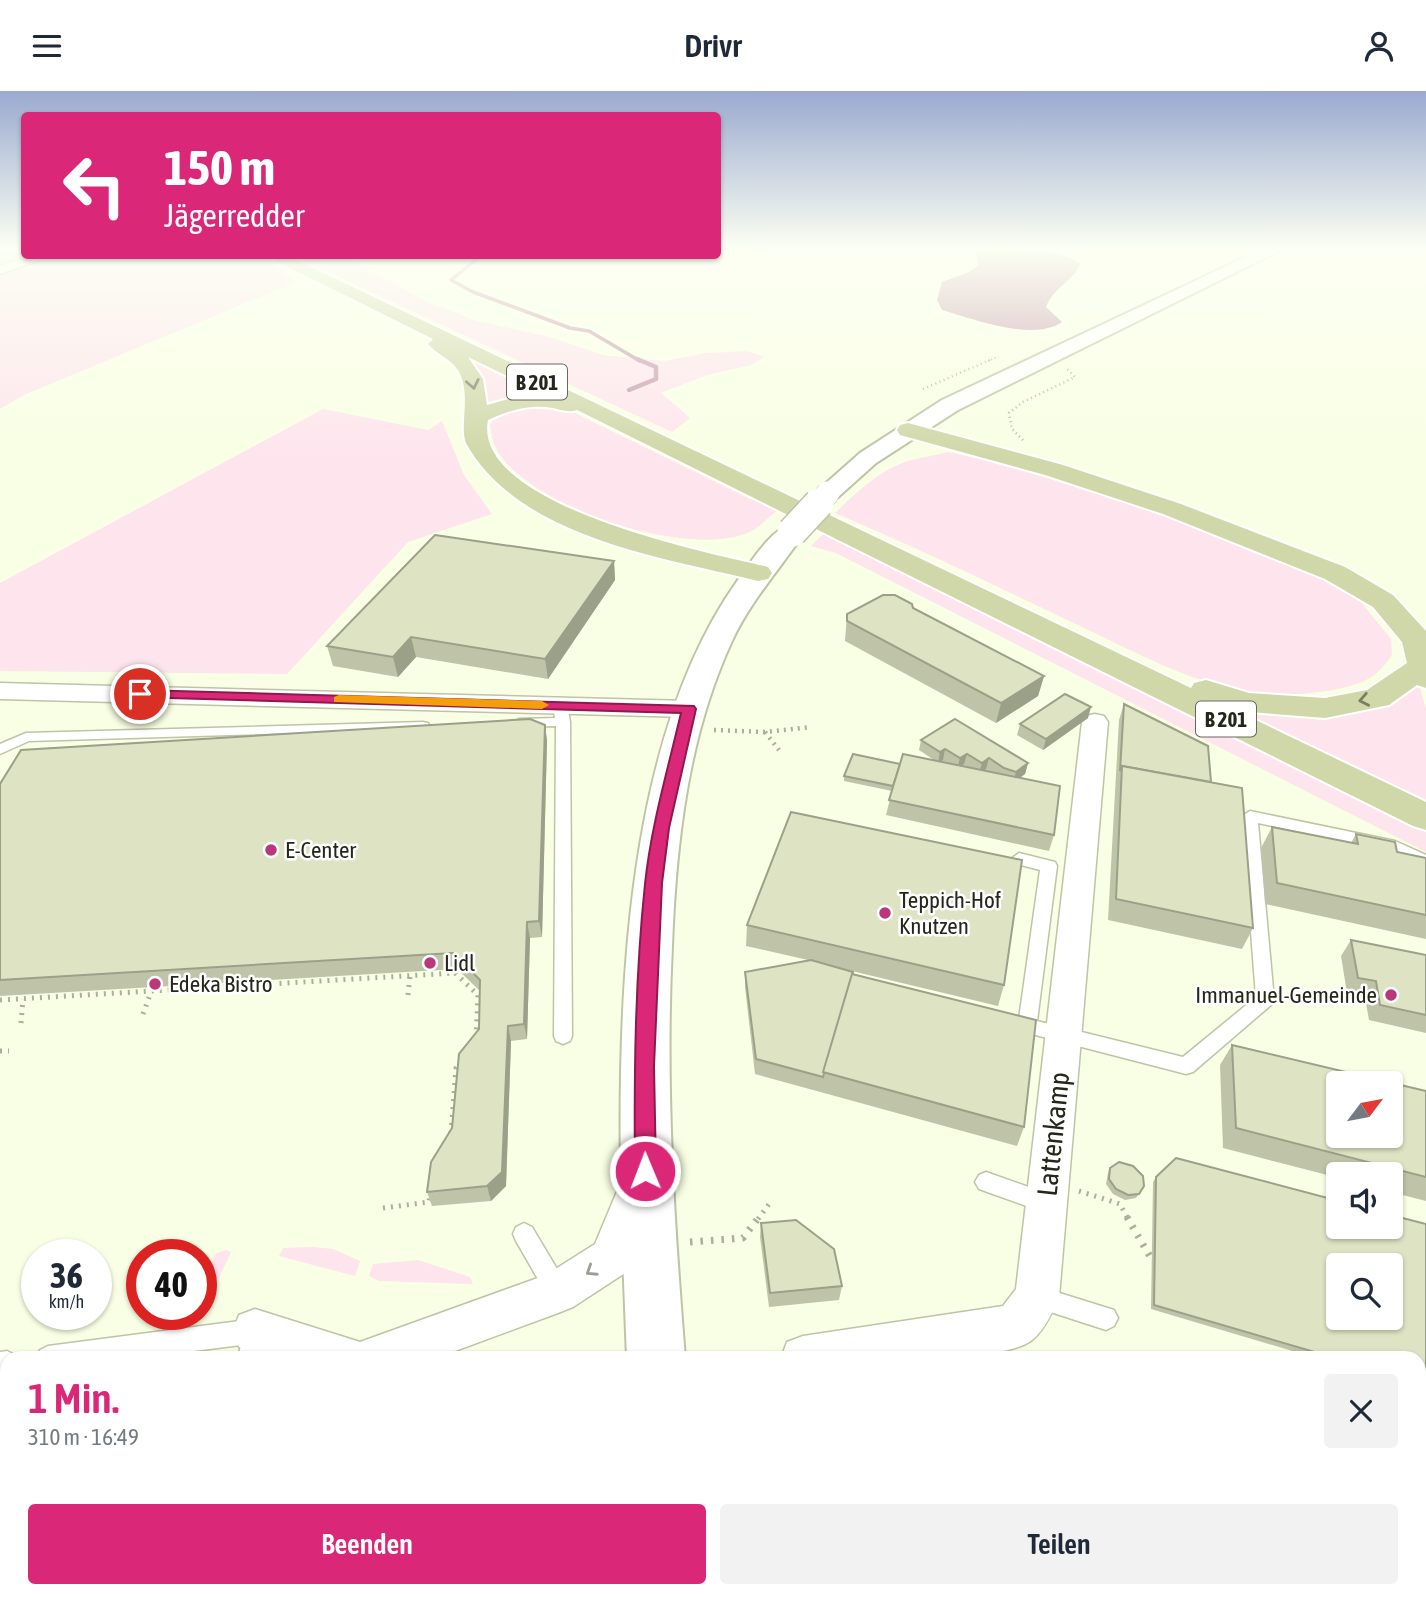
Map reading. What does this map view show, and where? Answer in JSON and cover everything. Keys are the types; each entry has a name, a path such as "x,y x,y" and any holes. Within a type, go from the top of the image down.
{"main road":[{"name":"B 201","path":"405,318 653,437 1426,817"},
{"path":"421,326 427,337 460,357 471,372 477,417 474,427 477,443 494,471 519,492 554,512 620,536 758,573"},
{"path":"477,417 517,402 545,400 563,404 630,433 653,437"},
{"path":"908,429 1054,470 1172,509 1335,573 1383,601 1417,640 1424,673 1377,698 1325,708 1247,703 1170,679 1056,626 1026,620"}],"street":[{"path":"656,1351 645,1171 644,1066 653,883 662,828 706,726 716,646 739,601 758,573 828,493 868,458 908,429 950,405 1131,318"},
{"path":"0,691 561,714 706,726"},
{"name":"Lattenkamp","path":"1037,1297 1095,722"},
{"path":"394,1351 558,1292 610,1258 645,1171"},
{"path":"907,1351 981,1346 1016,1325 1037,1297"},
{"path":"253,1345 295,1351"}],"lane":[{"path":"508,723 561,714 564,1036"},
{"path":"0,750 26,737 439,725"},
{"path":"1019,859 1049,866 1027,1026 1186,1066 1265,1000 1250,816 1395,847 1426,862"},
{"path":"986,1182 1047,1192"},
{"path":"524,1234 558,1292"},
{"path":"1037,1297 1106,1318"},
{"path":"158,1351 253,1345"}],"path":[{"path":"1025,441 1012,432 1008,421 1009,413 1023,402 1075,377 1069,370 1043,361"},
{"path":"706,726 765,732 811,727"},
{"path":"765,732 779,750"},
{"path":"0,1000 455,973 478,995 475,1044"},
{"path":"408,995 410,976"},
{"path":"143,1014 152,991"},
{"path":"21,1023 23,999"},
{"path":"0,1051 9,1051"},
{"path":"450,1143 456,1068 463,1060"},
{"path":"383,1208 429,1202 430,1189"},
{"path":"1047,1192 1120,1204 1152,1260"},
{"path":"684,1243 743,1238 772,1200"}],"shaded area":[{"path":"0,318 209,318 24,395 0,409"},
{"path":"428,318 470,318 550,337 603,355 664,361 707,353 747,351 765,357 751,365 707,375 661,393 690,418 672,432"},
{"path":"970,318 1058,318 1062,322 1050,328 1036,330"},
{"path":"471,360 551,396 486,408 482,379"},
{"path":"539,404 569,410 750,499 779,509 745,534 718,539 686,539 652,533 581,511 523,478 503,459 495,447 490,425 494,419 512,410"},
{"path":"323,409 428,430 442,421 464,475 492,514 408,542 287,674 0,671 0,583"},
{"path":"948,452 999,463 1163,514 1306,569 1360,601 1391,639 1392,655 1374,675 1348,687 1274,695 1224,687 1161,664 835,513 885,471 905,462"},
{"path":"826,531 1426,825 1426,852 836,553 811,546"},
{"path":"1409,684 1419,684 1426,709 1426,806 1206,696 1295,711"},
{"path":"283,1248 333,1249 360,1261 355,1276 279,1256"},
{"path":"226,1250 231,1252 217,1282 217,1253"},
{"path":"418,1260 470,1277 473,1284 379,1281 369,1276 373,1264"}],"building":[{"path":"435,535 614,561 545,659 411,637 393,657 327,646"},
{"path":"883,595 895,595 912,604 913,608 1044,676 1001,703 847,621 847,614"},
{"path":"1065,694 1091,707 1046,739 1020,724"},
{"path":"1124,704 1208,746 1211,782 1122,766 1120,771"},
{"path":"530,719 545,725 539,921 527,922 524,1024 508,1026 502,1172 487,1186 427,1192 431,1162 452,1128 459,1054 479,1029 480,980 453,953 0,980 0,784 21,750"},
{"path":"955,719 1028,763 1016,772 989,758 982,763 967,754 960,758 945,749 940,752 921,740"},
{"path":"853,754 900,764 893,786 844,776"},
{"path":"903,754 1060,786 1054,835 889,800"},
{"path":"1122,766 1242,788 1253,928 1116,899"},
{"name":"Teppich-Hof Knutzen","path":"791,812 1022,860 1004,985 747,925"},
{"path":"1272,827 1358,844 1356,834 1395,842 1397,852 1426,858 1426,915 1277,883"},
{"path":"1351,940 1426,955 1426,1015 1380,1005 1376,981 1358,978"},
{"path":"811,960 853,972 823,1077 756,1059 745,972"},
{"path":"852,974 1036,1020 1024,1127 823,1072"},
{"path":"1232,1045 1342,1071 1326,1071 1326,1148 1404,1148 1404,1086 1426,1091 1426,1177 1403,1171 1403,1162 1368,1162 1236,1128"},
{"path":"1176,1158 1326,1198 1326,1239 1403,1239 1403,1218 1426,1224 1426,1351 1311,1351 1154,1305 1156,1177"},
{"path":"1119,1162 1133,1166 1143,1176 1144,1186 1139,1194 1128,1195 1116,1189 1109,1179 1110,1168"},
{"path":"796,1220 834,1249 842,1286 770,1293 761,1223"}],"waterway":[{"path":"544,318 570,328 589,331 640,361"},
{"path":"629,390 656,379 656,367 637,359"}],"slow traffic":[{"path":"339,700 542,705"}],"place":[{"name":"E-Center","path":"271,850"},
{"name":"Teppich-Hof Knutzen","path":"885,913"},
{"name":"Lidl","path":"430,963"},
{"name":"Edeka Bistro","path":"155,984"},
{"name":"Immanuel-Gemeinde","path":"1391,995"}],"route":[{"path":"140,694 689,709 662,828 653,883 644,1066 645,1171"}]}
